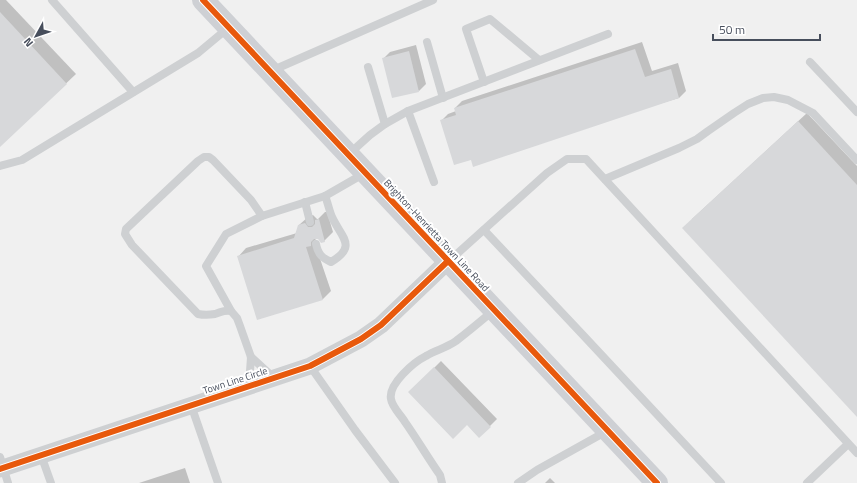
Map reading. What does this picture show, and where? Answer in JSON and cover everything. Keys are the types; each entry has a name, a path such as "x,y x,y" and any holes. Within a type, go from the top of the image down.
{"street":[{"name":"Brighton-Henrietta Town Line Road","path":"203,0 658,483"},
{"name":"Town Line Circle","path":"3,469 310,366 361,339 381,325 448,261"}],"lane":[{"path":"52,0 133,92"},
{"path":"270,71 433,0"},
{"path":"484,82 466,29 490,19 539,60"},
{"path":"0,166 22,160 198,52 229,27"},
{"path":"349,155 370,135 385,124 408,111 608,34"},
{"path":"428,42 443,98"},
{"path":"810,62 857,112"},
{"path":"368,67 385,124"},
{"path":"605,179 697,139 734,112 763,98 788,100 812,113 857,160"},
{"path":"408,111 434,182"},
{"path":"231,311 223,310 215,314 198,314 132,245 125,234 126,230 204,157 209,157 213,160 250,200 262,216"},
{"path":"448,261 547,173 567,160 586,159 857,453"},
{"path":"249,386 251,357 240,326 237,318 231,311 206,266 226,234 262,216 325,196 366,173"},
{"path":"316,244 317,250 323,258 331,262 340,256 346,247 345,239 333,217 325,196"},
{"path":"304,202 310,222"},
{"path":"484,230 721,483"},
{"path":"442,483 440,476 405,421 394,407 390,399 393,386 409,368 419,360 455,341 494,310"},
{"path":"251,357 274,378"},
{"path":"310,366 355,430 395,483"},
{"path":"191,405 218,483"},
{"path":"518,483 537,470 608,430"},
{"path":"808,483 848,444"},
{"path":"41,455 51,483"}],"building":[{"path":"0,12 67,84 0,147"},
{"path":"635,49 645,77 671,69 679,98 473,167 471,160 454,165 440,120 456,115 454,108"},
{"path":"409,51 419,92 392,98 382,58"},
{"path":"798,121 857,185 857,417 682,228"},
{"path":"319,219 325,242 321,243 318,239 314,239 311,242 311,246 306,247 323,300 257,320 237,256 294,238 298,225 305,223 308,227 312,227 315,224 315,220"},
{"path":"434,367 491,427 479,438 467,425 453,439 408,392"}],"cycle path":[{"path":"203,0 657,483"},
{"path":"0,469 310,366 361,339 381,325 448,261"}]}
